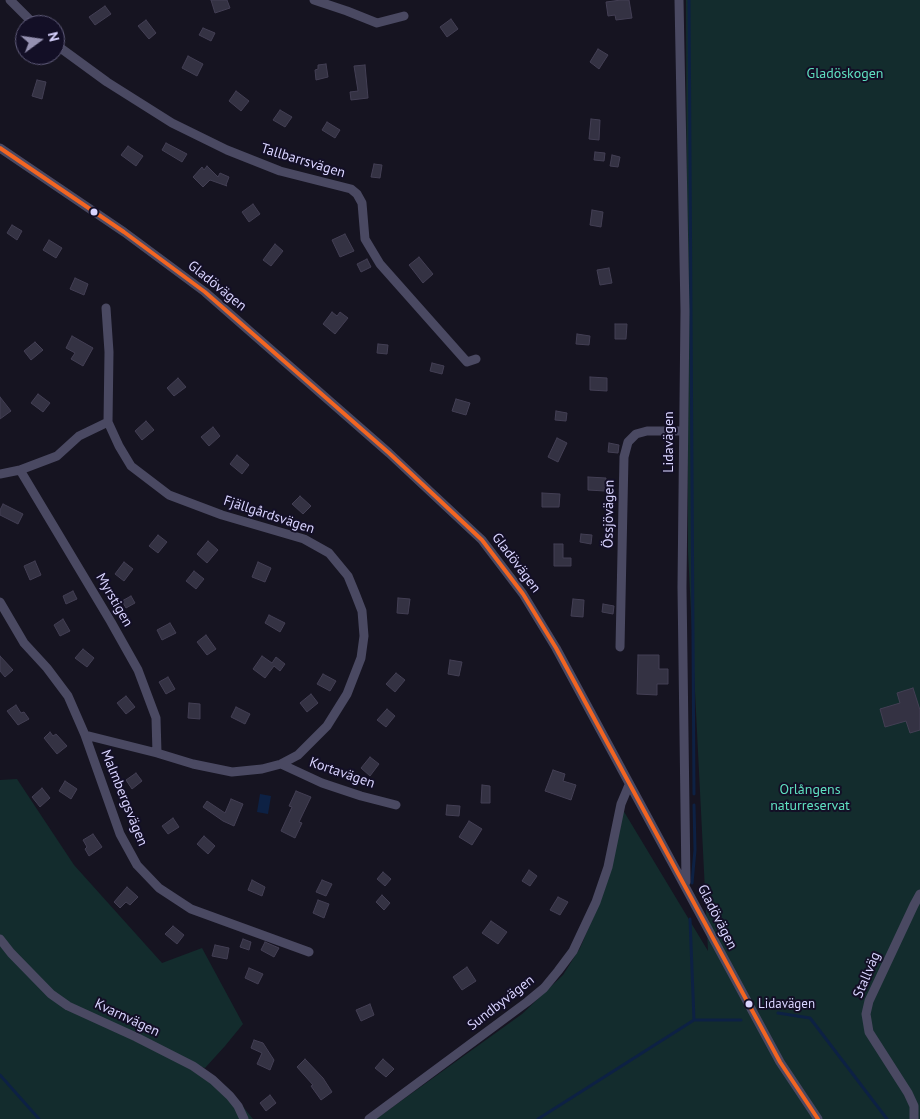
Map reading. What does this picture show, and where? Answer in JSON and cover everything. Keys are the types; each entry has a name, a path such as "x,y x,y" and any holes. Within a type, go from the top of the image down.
{"street":[{"path":"10,0 25,15"},
{"path":"314,0 377,23 404,16"},
{"name":"Lidavägen","path":"679,0 684,310 682,587 686,885"},
{"name":"Tallbarrsvägen","path":"65,51 107,82 180,127 228,150 272,167 351,190 357,194 362,203 365,239 380,264 467,362 476,359"},
{"name":"Gladövägen","path":"0,148 124,232 205,292 389,452 482,540 523,594 556,648 686,885 720,953 780,1062 818,1119"},
{"name":"Fjällgårdsvägen","path":"85,735 194,764 232,772 262,769 281,764 298,755 327,726 347,694 361,658 364,636 362,611 348,576 329,553 304,538 222,515 169,495 131,466 118,446 108,422 109,352 106,308"},
{"path":"0,474 20,470 57,456 79,436 108,422"},
{"name":"Össjövägen","path":"620,647 624,457 628,442 636,434 647,431 683,431"},
{"name":"Myrstigen","path":"20,470 138,670 156,718 157,753"},
{"name":"Malmbergsvägen","path":"0,602 24,643 47,668 68,696 85,735 120,834 137,865 158,888 191,909 308,952"},
{"name":"Kortavägen","path":"281,764 322,783 396,805"},
{"name":"Sundbyvägen","path":"369,1119 528,1002 544,988 558,971 573,951 596,902 608,867 621,804 630,785"},
{"name":"Stallväg","path":"914,1119 914,1106 870,1032 866,1014 869,1001 920,894"},
{"name":"Kvarnvägen","path":"0,939 51,994 68,1006 193,1066 213,1080 230,1096 238,1106 244,1119"}],"green space":[{"name":"Orlångens naturreservat","path":"686,0 920,0 920,1119 376,1119 522,1014 563,975 580,948 598,906 623,810 708,951 688,552"},
{"path":"17,779 74,865 162,963 202,948 243,1024 205,1068 202,1067 201,1071 227,1087 253,1119 0,1119 0,780"}],"water":[{"path":"260,794 271,796 268,814 257,812"}],"building":[{"path":"211,0 227,0 230,8 215,13"},
{"path":"629,0 632,18 616,20 615,15 608,16 606,2"},
{"path":"105,6 111,14 95,25 89,17"},
{"path":"451,19 458,29 447,37 440,27"},
{"path":"146,20 156,33 149,39 138,26"},
{"path":"203,28 215,33 211,41 199,35"},
{"path":"598,49 608,55 599,69 590,62"},
{"path":"188,56 203,64 197,76 182,68"},
{"path":"326,64 328,77 316,80 315,70 318,69 318,65"},
{"path":"365,65 368,98 351,100 350,92 358,91 354,66"},
{"path":"37,80 46,82 42,99 32,96"},
{"path":"236,91 249,101 241,111 229,101"},
{"path":"280,110 292,117 285,127 273,120"},
{"path":"591,119 600,120 599,140 589,139"},
{"path":"327,122 340,130 335,138 322,130"},
{"path":"166,143 187,154 182,162 162,150"},
{"path":"128,146 143,156 136,166 121,155"},
{"path":"595,152 605,153 604,161 594,160"},
{"path":"612,155 620,157 618,167 610,166"},
{"path":"374,164 382,165 380,178 371,177"},
{"path":"207,166 218,177 220,173 229,177 227,186 210,180 203,187 193,177 202,167 204,170"},
{"path":"253,204 260,214 249,222 242,212"},
{"path":"592,210 603,212 601,227 590,225"},
{"path":"12,225 22,231 17,240 7,233"},
{"path":"345,234 354,251 340,257 332,240"},
{"path":"49,240 62,248 56,258 43,250"},
{"path":"275,244 283,251 271,266 263,260"},
{"path":"419,257 433,274 423,283 409,265"},
{"path":"367,259 371,267 361,272 357,264"},
{"path":"609,268 612,283 600,285 597,270"},
{"path":"75,278 88,284 84,295 70,289"},
{"path":"332,312 337,316 340,312 348,318 335,334 323,324"},
{"path":"615,324 627,324 626,339 615,339"},
{"path":"577,334 590,336 589,345 576,344"},
{"path":"72,336 93,348 83,366 71,359 75,353 66,348"},
{"path":"35,342 43,350 31,360 24,351"},
{"path":"378,344 388,345 387,354 377,353"},
{"path":"432,363 444,366 442,374 430,371"},
{"path":"590,377 607,378 607,391 590,390"},
{"path":"178,378 186,387 174,396 167,388"},
{"path":"38,394 50,403 43,412 31,403"},
{"path":"0,397 11,411 0,419"},
{"path":"456,399 470,403 466,415 452,411"},
{"path":"556,411 567,413 566,421 555,420"},
{"path":"146,421 154,430 142,440 135,431"},
{"path":"213,427 220,436 209,446 201,437"},
{"path":"557,438 567,443 558,462 548,457"},
{"path":"609,443 619,445 618,453 608,452"},
{"path":"237,455 249,465 242,474 230,464"},
{"path":"588,477 606,478 605,491 588,490"},
{"path":"542,493 560,494 559,507 542,507"},
{"path":"300,496 311,506 303,514 292,504"},
{"path":"3,504 23,514 18,524 0,515"},
{"path":"581,534 592,535 591,544 580,542"},
{"path":"158,535 167,542 158,553 149,546"},
{"path":"208,541 218,550 207,563 197,554"},
{"path":"554,544 563,544 563,558 571,558 571,566 554,566"},
{"path":"35,561 41,575 30,580 24,566"},
{"path":"124,562 133,569 124,581 115,574"},
{"path":"258,562 271,568 265,582 252,577"},
{"path":"194,571 204,579 196,589 186,581"},
{"path":"73,591 77,599 66,604 63,596"},
{"path":"131,596 135,603 126,608 122,601"},
{"path":"398,598 410,599 408,614 397,613"},
{"path":"573,599 584,600 583,617 571,616"},
{"path":"603,604 614,606 613,614 602,612"},
{"path":"269,615 285,623 280,632 265,623"},
{"path":"63,619 70,631 60,636 54,625"},
{"path":"170,623 176,633 162,640 157,630"},
{"path":"206,635 216,649 207,655 197,642"},
{"path":"83,649 94,658 87,667 75,658"},
{"path":"638,655 659,655 659,669 668,669 668,684 657,684 657,695 637,694"},
{"path":"0,656 13,670 5,677 0,671"},
{"path":"262,656 272,663 276,657 285,664 280,671 274,666 265,678 253,669"},
{"path":"450,660 462,662 459,676 448,674"},
{"path":"396,673 405,680 395,692 386,684"},
{"path":"323,674 336,681 330,691 317,684"},
{"path":"168,677 175,689 166,694 159,682"},
{"path":"913,688 920,710 920,730 910,733 906,721 885,727 880,709 900,703 897,693"},
{"path":"311,694 318,703 307,712 300,703"},
{"path":"126,696 135,707 126,714 117,703"},
{"path":"189,703 200,704 200,719 188,718"},
{"path":"16,705 21,713 24,712 29,719 18,725 7,711"},
{"path":"236,707 250,714 245,724 231,717"},
{"path":"387,709 395,716 386,727 377,720"},
{"path":"50,732 53,736 56,734 67,746 57,754 44,738"},
{"path":"370,757 379,764 370,776 361,768"},
{"path":"553,770 565,774 563,781 576,785 571,800 545,791"},
{"path":"136,773 142,781 132,789 126,780"},
{"path":"65,781 77,789 71,799 59,791"},
{"path":"482,785 490,786 490,803 481,803"},
{"path":"42,788 50,798 40,807 32,797"},
{"path":"296,791 311,797 299,822 302,823 295,838 281,831 292,807 289,806"},
{"path":"231,799 243,804 234,826 203,807 207,801 225,813"},
{"path":"447,805 460,806 459,816 446,815"},
{"path":"173,818 179,827 168,834 162,826"},
{"path":"469,821 482,829 472,845 459,837"},
{"path":"93,834 102,847 89,856 83,840"},
{"path":"204,836 215,846 208,854 197,844"},
{"path":"529,870 537,876 530,886 522,881"},
{"path":"383,872 391,879 385,886 377,879"},
{"path":"252,880 265,887 262,896 248,890"},
{"path":"322,880 332,884 326,896 316,892"},
{"path":"127,887 138,897 130,905 126,902 120,908 114,902"},
{"path":"382,895 390,903 384,910 376,902"},
{"path":"558,897 568,902 560,915 550,910"},
{"path":"318,900 329,904 324,918 313,913"},
{"path":"491,921 507,932 498,944 482,933"},
{"path":"173,926 184,935 177,944 165,934"},
{"path":"243,939 251,942 249,950 240,947"},
{"path":"265,942 279,948 274,957 261,950"},
{"path":"215,945 229,948 227,959 212,956"},
{"path":"467,967 476,981 462,990 453,977"},
{"path":"249,968 263,974 258,984 245,978"},
{"path":"370,1004 374,1015 361,1021 356,1010"},
{"path":"254,1040 263,1043 274,1060 270,1070 257,1064 262,1053 251,1048"},
{"path":"305,1059 323,1078 332,1092 321,1100 311,1086 313,1085 297,1067"},
{"path":"383,1059 394,1069 386,1077 375,1068"},
{"path":"270,1095 276,1103 266,1111 260,1103"}],"waterway":[{"path":"689,0 694,794"},
{"path":"692,883 695,850 694,805"},
{"path":"538,1119 694,1020 690,919"},
{"path":"778,1013 810,1018 887,1119"},
{"path":"694,1020 741,1020"},
{"path":"0,1075 39,1119"}],"transit line":[{"path":"0,148 124,232 205,292 389,453 482,540 523,594 556,648 780,1062 818,1119"}],"place":[{"name":"Lidavägen","path":"749,1004"}],"park label":[{"name":"Gladöskogen","path":"845,74"}]}
